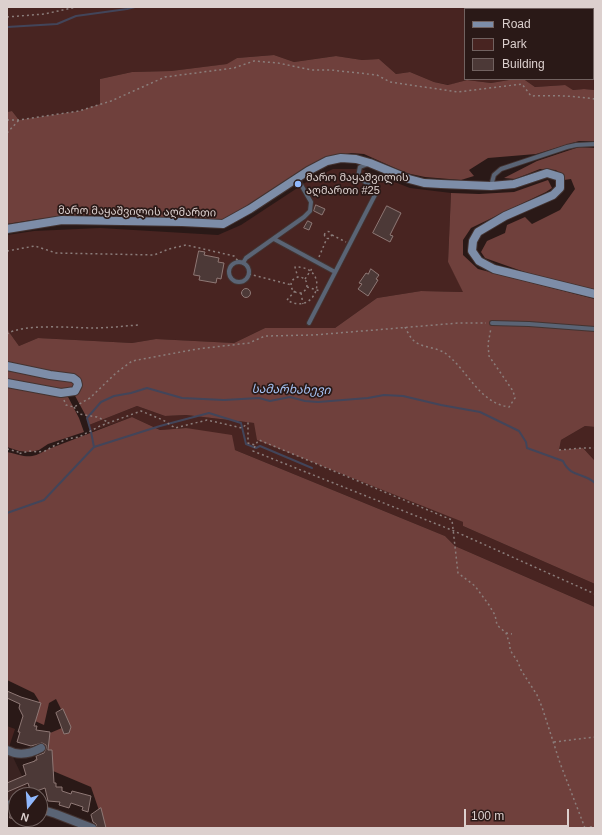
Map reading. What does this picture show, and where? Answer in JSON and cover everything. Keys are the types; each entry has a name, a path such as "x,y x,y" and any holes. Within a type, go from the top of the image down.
{"main road":[{"name":"მარო მაყაშვილის აღმართი","path":"7,229 62,220 223,224 250,209 297,178 327,161 334,159 349,158 370,163 409,179 424,183 491,186 514,184 547,174 560,177 560,188 553,195 505,216 478,232 473,241 472,252 479,261 494,270 595,294"},
{"path":"7,366 73,378 77,381 78,386 75,391 61,393 7,383"}],"street":[{"path":"7,750 12,753 22,754 34,752 41,748"},
{"path":"48,812 92,828"}],"lane":[{"path":"491,186 494,175 501,169 576,145 595,144"},
{"path":"309,323 375,195 372,186 360,180 358,174 360,167 370,163"},
{"path":"241,262 248,267 249,274 242,282 236,281 230,277 230,267 241,262 274,240 310,211 311,202 297,178"},
{"path":"274,240 335,272"},
{"path":"492,323 595,329"}],"path":[{"path":"7,17 44,14 76,7"},
{"path":"7,120 19,120 80,110 111,101 165,76 234,68 254,61 278,63 312,70 331,70 377,75 390,82 458,92 522,84 531,96 556,95 595,99"},
{"path":"7,133 19,120"},
{"path":"332,235 350,244"},
{"path":"7,250 35,246 56,253 154,255 169,249 186,245 234,256 241,262"},
{"path":"295,291 287,300 297,304 303,304 314,296 317,290 316,278 307,269 295,267 298,278"},
{"path":"249,274 292,285"},
{"path":"295,291 292,285 293,280 298,278 304,279 307,287"},
{"path":"307,287 325,292"},
{"path":"295,291 305,291 307,287"},
{"path":"301,292 303,304"},
{"path":"74,407 90,398 116,373 132,361 174,352 249,343 265,336 314,335 405,327 459,323 492,323 488,344 489,356 513,391 515,398 509,407 502,406 491,400 473,383 459,365 443,352 413,341 405,327"},
{"path":"7,334 37,328 93,328 138,325"},
{"path":"61,393 66,405 74,407 79,414 97,417 108,422"},
{"path":"7,449 18,452 18,454 29,451 38,452 66,439 79,437 108,422 141,411 163,420 175,428 207,420 243,428 248,423 248,443 254,447 253,451 454,531 595,594"},
{"path":"254,447 259,440 452,520 458,573 475,586 495,615 497,625 506,633 510,644 510,650 537,695 584,828 595,826"},
{"path":"559,450 595,448"},
{"path":"506,633 512,634"},
{"path":"554,742 595,737"}],"shaded area":[{"path":"274,55 294,62 336,56 362,60 379,59 396,74 410,72 434,82 448,85 467,80 491,83 509,80 525,80 535,87 565,85 573,90 595,90 595,141 579,141 536,154 488,158 469,170 474,176 461,180 425,177 406,173 364,154 351,153 331,157 311,165 235,216 224,221 135,218 104,214 38,219 7,224 7,112 12,111 19,120 79,111 100,104 100,79 132,72 171,71 227,64 237,58"},
{"path":"579,147 595,148 595,291 533,275 485,258 481,252 487,241 505,233 507,225 525,217 532,224 560,210 575,189 571,179 564,180 556,170 540,169 515,179 504,178 537,161"},
{"path":"548,180 552,188 546,192 471,228 463,240 463,255 478,269 595,299 595,427 585,426 561,440 559,450 583,448 595,461 595,584 463,526 463,522 257,440 254,423 186,415 165,416 137,406 89,425 87,418 73,392 66,393 79,418 84,432 48,444 39,450 30,452 19,451 7,447 7,326 9,332 19,346 38,338 132,343 156,339 234,343 265,328 335,328 377,298 421,291 463,292 448,262 451,193 479,194 514,192"},
{"path":"132,417 160,430 186,428 232,435 235,450 445,536 455,546 595,607 595,828 105,828 91,787 53,771 43,736 69,725 56,699 49,703 44,725 35,721 39,701 34,693 7,680 7,452 23,456 36,455"},
{"path":"7,752 12,755 27,787 8,787 7,802"}],"green space":[{"path":"7,7 595,7 595,90 573,90 564,85 535,87 525,80 594,80 594,8 464,8 464,80 467,80 449,85 434,82 410,72 396,74 379,59 362,60 336,56 294,62 274,55 237,58 228,64 171,71 132,72 100,79 100,104 79,111 19,120 12,111 7,112"},
{"path":"467,80 509,80 491,83"},
{"path":"333,169 361,169 410,188 451,193 448,262 464,292 421,291 377,298 335,328 265,328 234,343 156,339 132,343 38,338 19,346 9,332 7,326 7,235 34,231 100,228 218,235 241,225 308,181"},
{"path":"137,406 165,416 186,415 254,423 463,522 463,526 595,584 595,607 455,546 445,536 235,450 186,428 160,430 132,417 91,432 89,425"},
{"path":"585,426 595,427 595,461 583,448 559,450 561,440"},
{"path":"7,726 15,729 9,747 7,746"}],"building":[{"path":"316,205 325,209 322,215 314,211"},
{"path":"387,206 401,213 390,235 393,236 390,242 373,233"},
{"path":"308,221 312,223 309,230 304,228"},
{"path":"199,251 205,252 204,255 219,258 218,262 224,263 221,279 217,278 216,283 199,280 200,276 194,275"},
{"path":"371,269 379,275 376,279 378,280 368,296 358,289 362,284 359,283"},
{"path":"246,288 251,293 246,298 241,293"},
{"path":"7,691 41,703 34,726 37,726 36,730 50,732 48,750 52,750 54,783 56,783 56,787 62,787 62,791 71,794 72,791 91,796 88,812 82,810 83,807 71,803 69,808 59,805 60,802 48,801 48,787 29,787 28,783 19,787 8,787 7,792 7,783 26,775 23,765 37,760 36,756 44,753 46,745 42,743 31,746 17,742 20,732 18,732 23,716 19,708 20,704 7,698"},
{"path":"63,709 71,727 69,733 64,734 56,713"},
{"path":"101,808 106,828 97,828 91,815"}],"waterway":[{"path":"7,27 57,24 76,16 135,7"},
{"name":"სამარხახევი","path":"7,513 44,500 94,447 87,418 101,402 114,396 147,388 182,398 224,400 259,398 270,401 290,397 305,401 318,402 368,398 384,395 403,396 480,412 519,431 526,442 527,448 563,461 573,473 586,477 595,483"},
{"path":"94,447 160,426 209,413 241,423 246,444 256,448 260,446 312,468"}],"place":[{"name":"მარო მაყაშვილის აღმართი #25","path":"298,184"}]}
